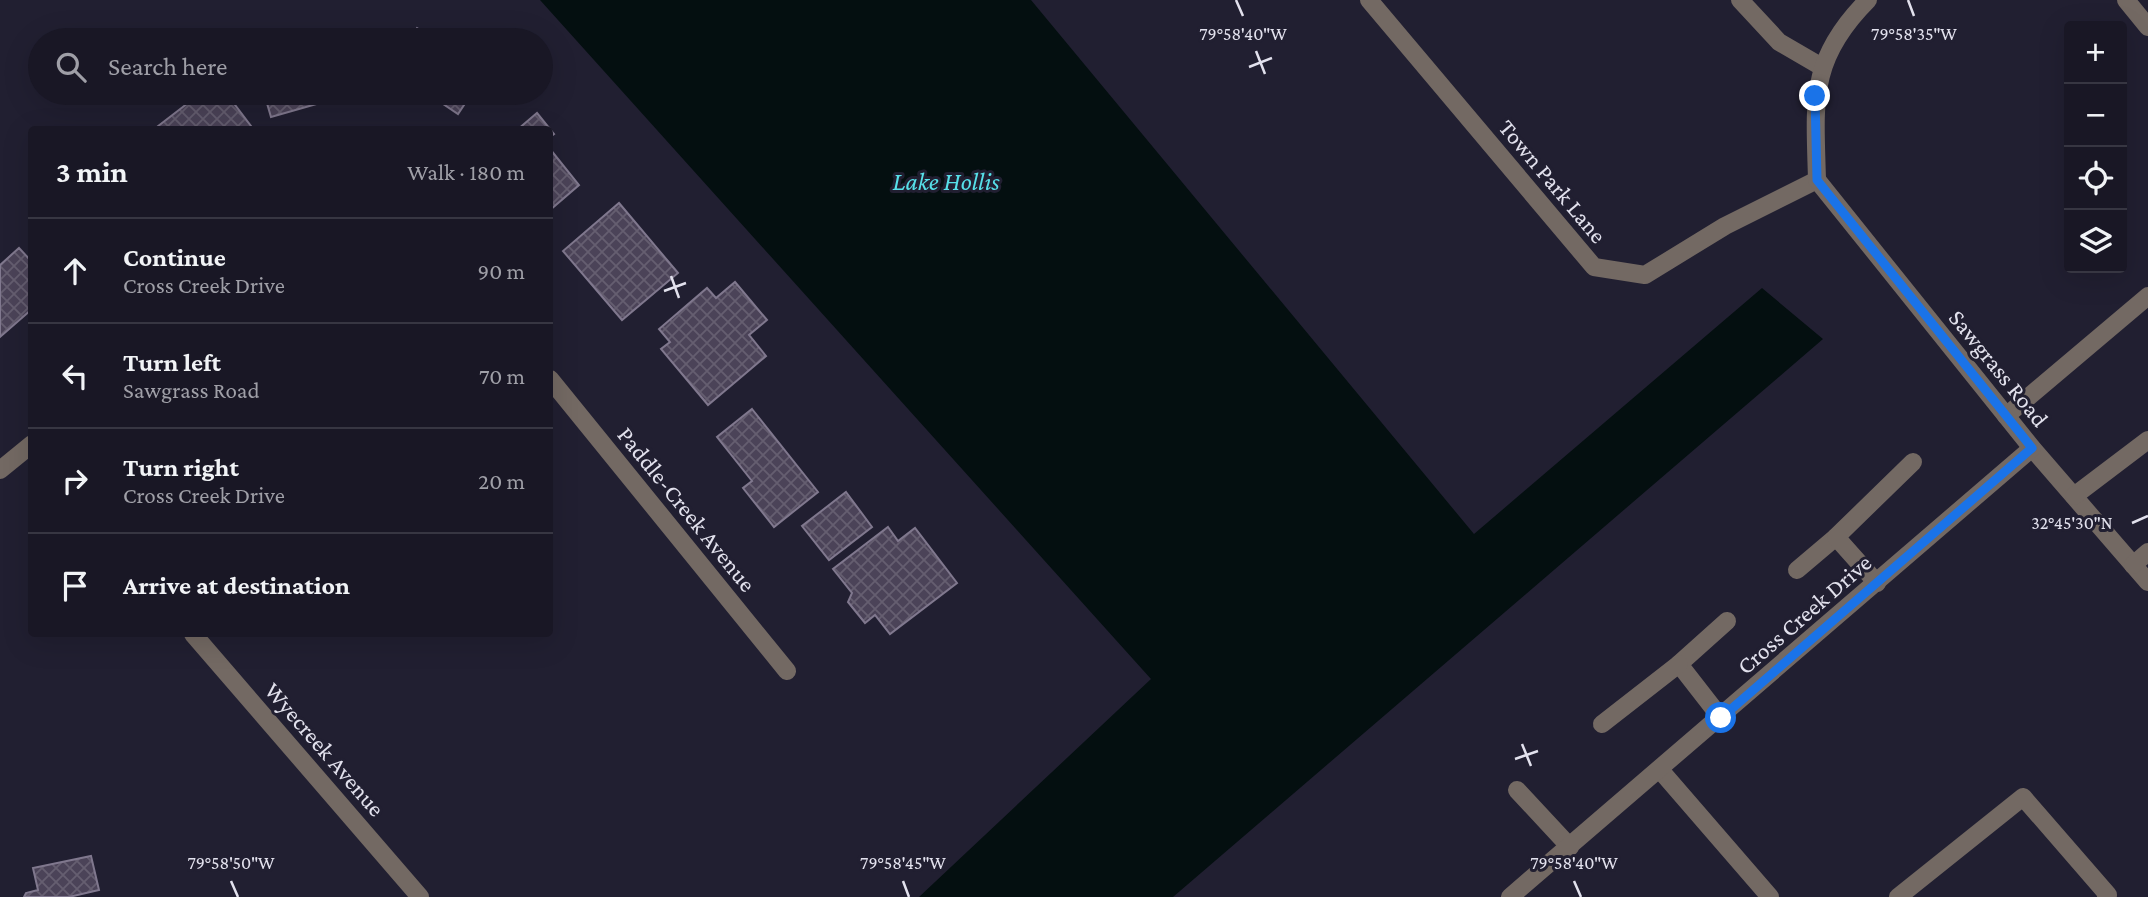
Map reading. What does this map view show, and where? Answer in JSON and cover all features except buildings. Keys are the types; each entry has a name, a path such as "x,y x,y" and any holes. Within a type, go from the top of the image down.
{"street":[{"name":"Town Park Lane","path":"1369,0 1594,267 1646,275 1725,226 1817,180"},
{"path":"1740,0 1779,42 1822,67"},
{"path":"1817,180 1815,96 1822,67 1850,18 1868,0"},
{"path":"2126,0 2148,27"},
{"name":"Sawgrass Road","path":"1817,180 2032,448 2148,582"},
{"path":"2006,416 2148,296"},
{"name":"Paddle-Creek Avenue","path":"553,383 787,671"},
{"path":"2074,496 2148,440"},
{"path":"0,470 28,447"},
{"name":"Cross Creek Drive","path":"1510,897 1661,771 2032,448"},
{"path":"1797,570 1836,537 1913,462"},
{"path":"1836,537 1877,583"},
{"path":"2133,565 2148,552"},
{"path":"1602,724 1679,664 1727,621"},
{"name":"Wyecreek Avenue","path":"196,637 420,897"},
{"path":"1679,664 1721,718"},
{"path":"1661,771 1770,897"},
{"path":"1517,790 1570,847"},
{"path":"1898,897 2023,797 2108,895 2106,897"}],"water":[{"name":"Lake Hollis","path":"540,0 1031,0 1474,534 1762,288 1823,339 1173,897 919,897 1151,679"}],"route":[{"path":"1721,718 2032,448 1817,180 1815,96"}]}
